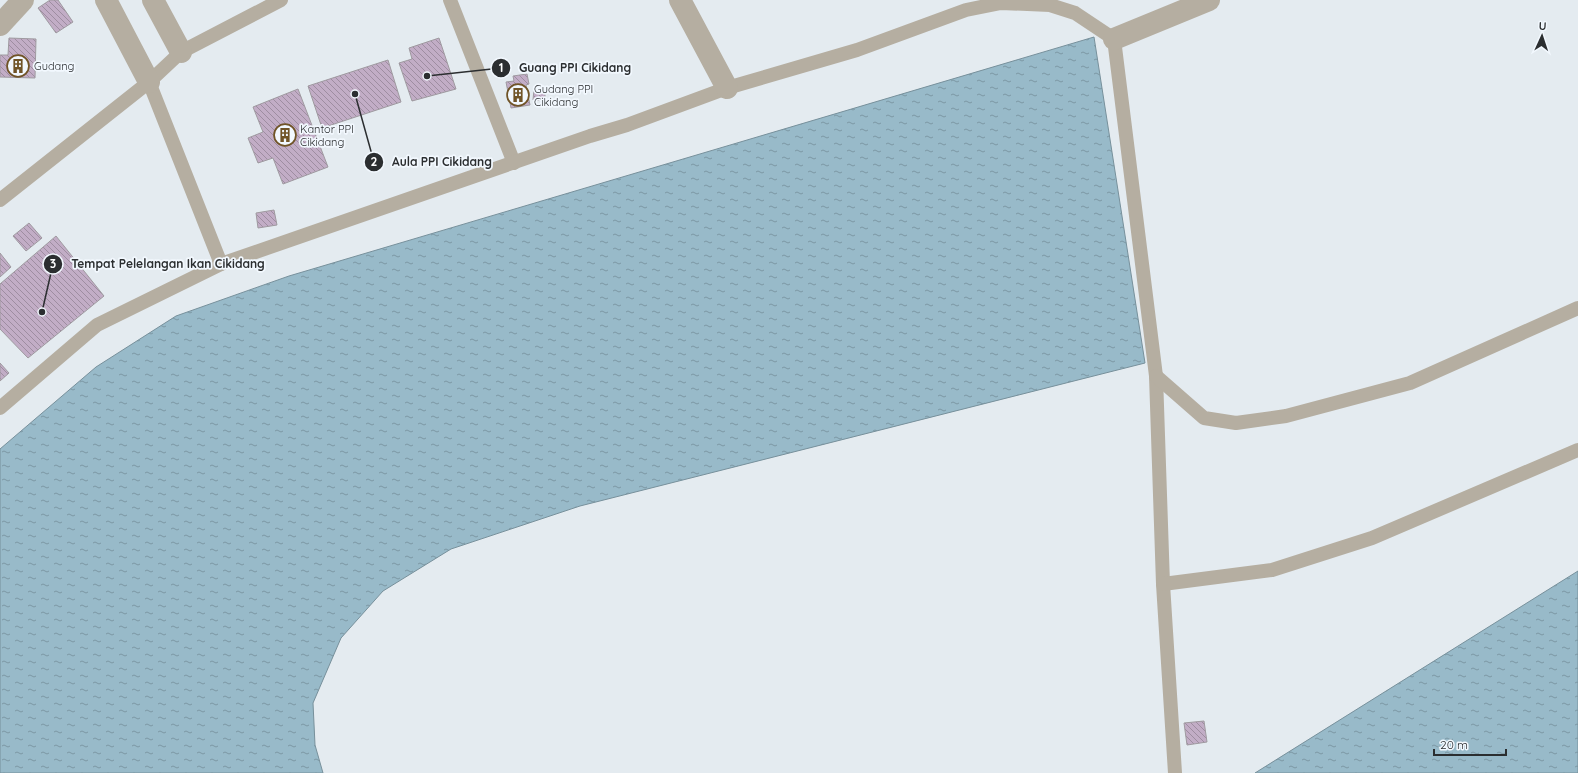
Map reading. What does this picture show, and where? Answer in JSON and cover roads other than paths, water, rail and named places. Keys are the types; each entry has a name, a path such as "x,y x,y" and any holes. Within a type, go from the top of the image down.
{"street":[{"path":"0,25 23,0"},
{"path":"106,0 149,82"},
{"path":"153,0 182,52"},
{"path":"680,0 727,88"},
{"path":"1114,39 1209,0"}],"lane":[{"path":"0,200 149,82 182,52 281,0"},
{"path":"450,0 514,163"},
{"path":"0,408 97,325 221,264 590,136 627,125 727,88 857,50 966,10 1000,1 1050,5 1075,13 1114,39 1156,376 1163,584 1176,773"},
{"path":"149,82 221,264"},
{"path":"1156,376 1204,418 1236,423 1286,416 1410,383 1578,308"},
{"path":"1163,584 1272,570 1365,540 1578,450"}],"water":[{"path":"1094,37 1145,363 580,506 451,549 383,591 341,638 313,703 315,745 323,773 0,773 0,449 96,367 176,316 289,276"},
{"path":"1578,571 1578,773 1255,773"}],"place":[{"name":"Gudang","path":"18,66"},
{"name":"Guang PPI Cikidang","path":"427,76"},
{"name":"Aula PPI Cikidang","path":"355,94"},
{"name":"Gudang PPI Cikidang","path":"518,95"},
{"name":"Kantor PPI Cikidang","path":"285,135"},
{"name":"Tempat Pelelangan Ikan Cikidang","path":"42,312"}]}
